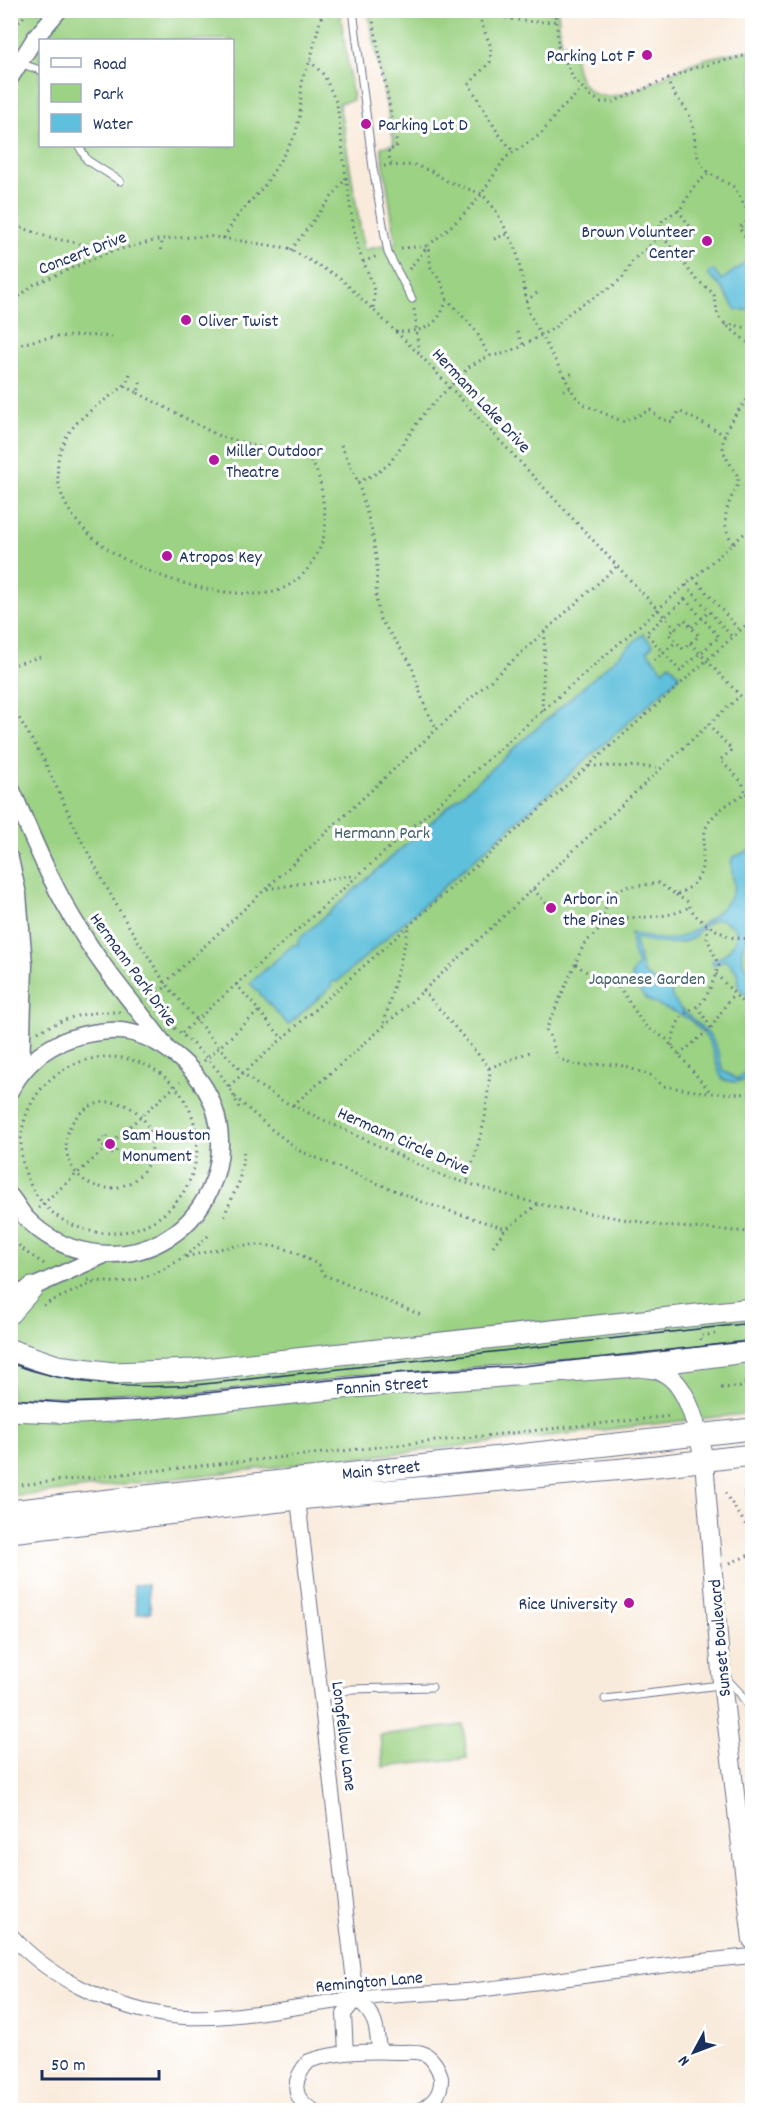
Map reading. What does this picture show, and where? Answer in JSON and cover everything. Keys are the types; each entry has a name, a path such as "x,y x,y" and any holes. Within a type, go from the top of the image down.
{"main road":[{"path":"10,1313 36,1297"},
{"name":"Fannin Street","path":"13,1348 57,1366 113,1373 194,1370 753,1310"},
{"name":"Fannin Street","path":"10,1410 80,1413 144,1409 351,1387 638,1366 753,1351"},
{"name":"Sunset Boulevard","path":"638,1366 663,1372 678,1385 685,1397 699,1435 704,1461 722,1679 746,1850 753,1940"},
{"name":"Main Street","path":"10,1532 297,1489 753,1429"},
{"name":"Main Street","path":"10,1511 704,1461 753,1455"}],"street":[{"path":"10,78 34,38 59,10"},
{"name":"Hermann Park Drive","path":"10,786 50,879 80,930 107,972 164,1045"},
{"path":"10,859 18,894 24,964 21,1072"},
{"path":"10,1091 21,1072 46,1049 78,1034 113,1030 147,1037 164,1045 194,1071 212,1100 221,1138 218,1171 205,1200 185,1226 161,1242 134,1252 104,1255 75,1249 48,1236 27,1218 10,1196"},
{"path":"10,1297 36,1297 104,1255"},
{"name":"Longfellow Lane","path":"297,1489 356,1999"},
{"name":"Remington Lane","path":"10,1934 53,1971 93,1994 133,2009 167,2016 234,2015 356,1999 475,1990 753,1956"},
{"path":"345,2053 344,2014 356,1999 368,2008 377,2025 379,2051"},
{"path":"313,2110 302,2105 296,2090 297,2078 309,2061 345,2053 379,2051 421,2052 430,2058 440,2072 442,2087 433,2103 420,2110"}],"lane":[{"path":"353,10 388,253 412,299"},
{"path":"19,63 39,70"},
{"path":"80,147 87,160 120,181"},
{"path":"752,1476 748,1492 753,1509"},
{"path":"605,1699 722,1679 739,1692 753,1712"},
{"path":"321,1697 352,1689 432,1687"}],"path":[{"path":"10,38 29,10"},
{"path":"224,238 235,219 265,185 295,136 300,114 302,79 310,61 323,10"},
{"path":"476,10 491,47 490,62 469,84 498,133 513,151"},
{"path":"483,10 505,19 535,22 557,21"},
{"path":"556,10 558,46 574,79 582,89 601,102 613,102 694,68 753,54"},
{"path":"372,11 397,145 396,148 388,150 391,165"},
{"path":"310,61 324,75 337,104 346,178 358,246 374,287 376,299 372,310"},
{"path":"668,79 669,86 692,120 697,157 709,173 735,187 741,195 752,218 739,228 753,246"},
{"path":"401,279 428,246 459,219 482,194 498,167 513,151 533,141 541,134 558,112 582,89"},
{"path":"374,168 415,165 447,181 482,194 495,209 516,249 526,301 541,336 575,396 585,405 624,422 650,410 661,419 673,422 679,411 724,435"},
{"path":"709,173 695,185 681,208 663,220 660,224 661,236 695,278 714,294 718,316 753,346"},
{"path":"291,250 346,178"},
{"path":"678,210 696,235"},
{"path":"10,223 51,238 85,244 93,260"},
{"path":"494,239 509,233"},
{"name":"Concert Drive","path":"10,304 33,285 109,252 162,239 208,236 291,250 340,278 418,354"},
{"path":"358,482 389,464 424,413 470,366 489,356 524,346 554,328 570,312 615,285 634,259 661,236"},
{"path":"161,250 162,239"},
{"path":"401,249 428,246"},
{"path":"428,246 431,269 441,281 447,299 476,331 489,356"},
{"path":"363,262 377,256"},
{"path":"526,301 537,293"},
{"name":"Hermann Lake Drive","path":"412,299 418,354 676,629"},
{"path":"395,332 416,332 430,327 441,316 447,299"},
{"path":"725,324 736,324 742,328 753,327"},
{"path":"517,332 524,346"},
{"path":"10,348 44,338 68,335 113,337"},
{"path":"566,377 575,372"},
{"path":"125,386 217,435 309,460 317,467 325,530 317,555 303,575 274,592 250,594 199,588 158,575 124,559 91,534 69,510 59,488 58,463 60,450 69,429 88,412 125,386 130,374"},
{"path":"138,393 141,379"},
{"path":"563,390 570,388"},
{"path":"733,543 726,533 725,523 726,513 738,479 725,456 724,435 734,417 753,394"},
{"path":"341,445 358,482 372,531 377,564 378,610 384,626 406,656 425,707 437,729"},
{"path":"309,460 316,449"},
{"path":"182,1033 733,543 745,533 753,532"},
{"path":"148,1000 437,729 617,566"},
{"path":"694,578 741,631"},
{"path":"686,585 733,638"},
{"path":"685,599 702,618 719,637 680,671 646,633 685,599"},
{"path":"692,627 709,612"},
{"path":"685,620 699,636 683,650 669,634 676,629 685,620"},
{"path":"229,1086 753,620"},
{"path":"542,711 545,633"},
{"path":"654,660 676,641"},
{"path":"690,643 753,708"},
{"path":"10,666 40,657"},
{"path":"293,1105 533,890 660,767 740,696"},
{"name":"Hermann Circle Drive","path":"10,703 43,758 81,840 123,917 166,984 235,1065 255,1083 293,1105 443,1176 538,1204 663,1226 753,1232"},
{"path":"708,724 732,750 720,760 741,782 746,794 753,798"},
{"path":"587,766 660,767"},
{"path":"676,895 689,889 702,871 705,829 728,802 746,794"},
{"path":"267,889 357,875"},
{"path":"753,939 728,936 723,931 707,926 689,907 688,902 659,883 626,887 611,892 599,930 584,944 546,1030 558,1058 571,1064 620,1065 650,1075 663,1086 711,1093 753,1094"},
{"path":"533,890 546,903"},
{"path":"603,918 659,915 683,911 689,907"},
{"path":"383,1025 409,926"},
{"path":"672,1046 673,1033 682,1017 688,1011 698,1007 710,990 716,974 718,965 707,938 707,926"},
{"path":"575,964 620,988 644,1024 672,1046 711,1093"},
{"path":"716,974 753,1011"},
{"path":"236,984 282,1038"},
{"path":"423,990 489,1068 490,1080 485,1119 467,1183"},
{"path":"680,1055 710,1029 734,994"},
{"path":"698,1007 710,1029"},
{"path":"204,1061 259,1011"},
{"path":"168,1022 208,1057 235,1096 240,1111"},
{"path":"489,1068 530,1052"},
{"path":"114,1057 131,1059 147,1065 162,1074 175,1086 192,1113 198,1144 195,1168 190,1183 171,1209 152,1224 137,1230 105,1234 74,1226 60,1219 43,1204 25,1172 21,1138 30,1106 39,1091 51,1079 80,1062 114,1057"},
{"path":"112,1142 183,1080"},
{"path":"235,1096 271,1129 300,1151 425,1203 506,1229"},
{"path":"100,1102 111,1102 132,1109 141,1117 151,1136 152,1148 150,1159 138,1178 117,1188 106,1189 84,1181 77,1174 70,1164 65,1142 72,1121 80,1113 100,1102"},
{"path":"107,1136 117,1148 116,1153 110,1154 106,1148 100,1142 107,1136"},
{"path":"35,1211 106,1148"},
{"path":"224,1216 239,1182 244,1152"},
{"path":"493,1246 506,1229 538,1204"},
{"path":"186,1257 208,1236"},
{"path":"10,1238 27,1253 50,1267"},
{"path":"86,1280 122,1282 164,1269 186,1257 237,1244 253,1244 283,1249 319,1265 322,1274 421,1315"},
{"path":"36,1297 96,1281"},
{"path":"701,1342 700,1336 715,1334"},
{"path":"721,1388 740,1387 753,1379"},
{"path":"10,1486 672,1416"},
{"path":"725,1493 753,1534"},
{"path":"730,1563 753,1554"}],"green space":[{"name":"Hermann Park","path":"10,11 340,11 353,100 339,103 364,250 396,243 381,147 394,144 368,11 558,11 561,44 573,44 581,81 590,91 601,96 613,96 642,88 708,58 752,50 752,1413 11,1497"},
{"path":"463,1725 467,1758 383,1767 380,1735"}],"water":[{"path":"747,261 752,269 752,310 736,310 722,288 707,274 713,270 722,280"},
{"path":"643,634 653,645 647,651 663,670 670,664 680,676 337,982 332,981 331,987 288,1025 250,983 293,945 298,945 298,940"},
{"path":"752,849 752,933 742,948 743,963 752,976 752,996 741,991 738,985 738,973 726,960 714,965 712,961 726,953 735,940 736,930 723,920 711,921 693,938 678,943 636,938 635,940 643,973 660,985 674,988 671,992 681,1010 712,1039 723,1071 737,1079 746,1072 752,1073 752,1079 735,1082 723,1080 710,1043 696,1025 684,1016 648,1000 639,990 631,975 638,965 633,952 631,933 657,939 673,939 690,933 719,911 732,894 734,886 732,858"},
{"path":"147,1584 151,1612 137,1614 133,1585"}],"tram line":[{"path":"10,1363 56,1377 102,1384 195,1385 752,1323"},
{"path":"10,1399 67,1403 130,1401 397,1373 522,1366 752,1341"}],"place":[{"name":"Parking Lot F","path":"647,55"},
{"name":"Parking Lot D","path":"366,124"},
{"name":"Brown Volunteer Center","path":"707,241"},
{"name":"Oliver Twist","path":"186,320"},
{"name":"Miller Outdoor Theatre","path":"214,460"},
{"name":"Atropos Key","path":"167,556"},
{"name":"Arbor in the Pines","path":"551,908"},
{"name":"Sam Houston Monument","path":"110,1144"},
{"name":"Rice University","path":"629,1603"}],"park label":[{"name":"Japanese Garden","path":"647,978"}]}
